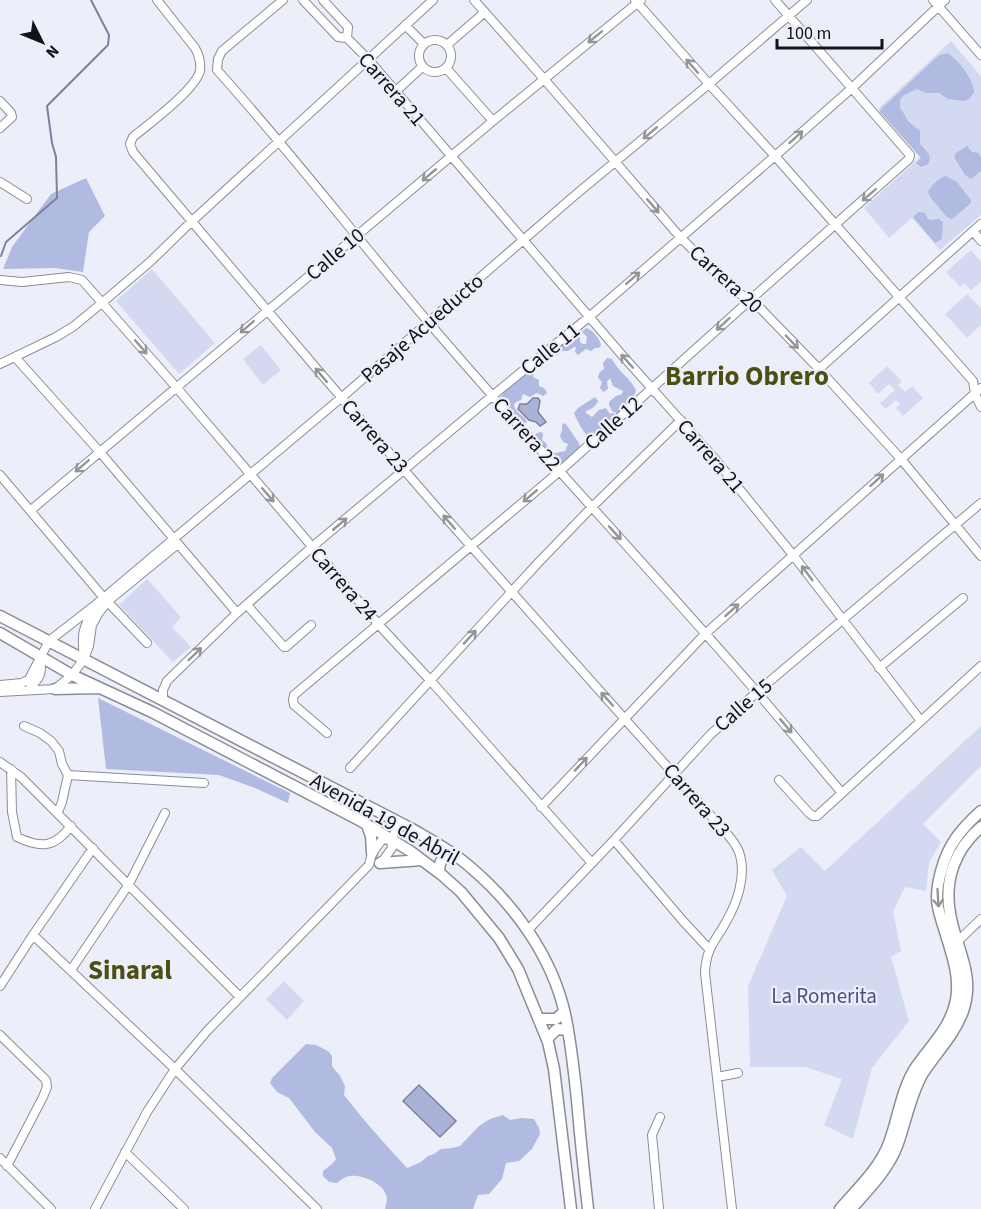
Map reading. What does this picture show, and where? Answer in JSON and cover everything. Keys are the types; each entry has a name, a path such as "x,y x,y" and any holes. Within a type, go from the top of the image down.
{"main road":[{"name":"Avenida 19 de Abril","path":"0,616 400,824 449,851 492,887 528,930 546,962 564,1012 571,1047 588,1209"},
{"name":"Avenida 19 de Abril","path":"0,633 72,675 152,712 391,838 439,872 461,892 499,938 518,969 539,1019 554,1069 572,1209"},
{"path":"84,659 89,682"},
{"path":"55,689 102,688"},
{"path":"840,1209 879,1163 888,1145 905,1089 914,1071 952,1014 957,989 956,966 938,906 937,889 950,849 963,830 981,811"},
{"path":"367,825 371,836 372,853"},
{"path":"851,1209 885,1170 897,1148 914,1092 923,1073 963,1012 967,993 966,969 950,914 948,890 953,863 961,848 981,827"},
{"path":"439,872 439,864 449,851"},
{"path":"375,864 422,860"},
{"path":"539,1019 556,1019 564,1012"},
{"path":"546,1039 557,1029 568,1030"}],"street":[{"name":"Carrera 23","path":"157,0 195,48 200,66 199,74 194,83 171,105 133,137 130,144 133,152 404,470 735,844 740,854 741,886 727,921 709,949"},
{"name":"Carrera 22","path":"283,0 222,51 218,59 217,70 279,141 428,322 757,692 842,793"},
{"name":"Carrera 21","path":"303,0 338,37 347,38 368,59 589,317 681,420 794,555 921,721"},
{"name":"Carrera 21","path":"322,0 348,27 347,38"},
{"path":"0,364 74,326 103,302 151,261 433,0"},
{"name":"Carrera 20","path":"474,0 680,237 732,289 761,309 819,369 901,459 981,556"},
{"path":"775,0 852,88"},
{"name":"Pasaje Acueducto","path":"40,657 49,641 94,606 106,600 176,541 250,474 807,0"},
{"path":"637,1 973,381 978,391 981,407"},
{"name":"Calle 10","path":"31,510 637,1"},
{"path":"939,2 981,55"},
{"name":"Calle 11","path":"163,700 166,681 247,604 312,547 589,317 775,156 852,88 939,2"},
{"path":"447,45 485,12"},
{"path":"405,25 424,44"},
{"path":"431,40 440,40 447,45 451,57 446,68 442,71 431,72 422,67 419,53 424,44 431,40"},
{"path":"395,92 422,67"},
{"path":"446,68 493,121"},
{"name":"Calle 12","path":"327,733 294,705 294,695 560,471 909,159 910,155 852,88"},
{"path":"0,101 12,117 0,128"},
{"path":"0,182 27,199"},
{"path":"819,369 981,224"},
{"path":"973,231 981,241"},
{"name":"Carrera 24","path":"0,280 22,282 69,277 82,280 379,624 591,862"},
{"path":"15,357 99,451 237,613"},
{"path":"541,807 705,634 978,391"},
{"path":"350,768 592,507 681,420"},
{"path":"0,475 106,600 147,643"},
{"name":"Calle 15","path":"528,930 710,735 757,692 981,503"},
{"path":"879,668 963,598"},
{"path":"0,692 55,689 72,675 84,659 89,646 92,625 106,600"},
{"path":"247,604 284,647 311,625"},
{"path":"84,659 82,643 84,626 94,606"},
{"path":"0,685 22,683 29,679 40,657"},
{"path":"28,690 36,682 43,669 40,657"},
{"path":"779,780 813,816 817,816 981,666"},
{"path":"24,726 40,733 59,751 68,775 58,812"},
{"path":"0,762 21,777 58,812 240,997"},
{"path":"11,769 12,812 17,837 39,844 54,843 63,837 71,826"},
{"path":"68,775 204,783"},
{"path":"71,970 129,884 165,813"},
{"path":"95,1209 147,1112 175,1069 240,997 392,848 391,838 400,824"},
{"path":"375,864 372,853 382,840 391,838"},
{"path":"614,840 709,949 705,973 732,1209"},
{"path":"0,986 93,848"},
{"path":"958,941 981,919"},
{"path":"33,935 175,1069 317,1209"},
{"path":"0,1035 46,1080 47,1088 8,1166"},
{"path":"717,1077 738,1073"},
{"path":"659,1209 652,1136 660,1117"},
{"path":"125,1152 184,1209"},
{"path":"0,1158 51,1209"}],"green space":[{"path":"951,41 981,76 981,215 940,250 912,218 889,238 864,208 920,157 878,109"},
{"path":"971,250 981,262 981,282 971,290 964,283 961,287 946,272"},
{"path":"152,269 215,343 179,374 116,301"},
{"path":"967,294 981,308 981,327 967,338 945,314"},
{"path":"261,345 281,370 263,385 243,359"},
{"path":"887,366 902,381 898,385 905,392 912,386 923,398 903,416 896,408 900,404 896,400 886,409 880,403 895,390 889,384 878,394 869,383"},
{"path":"147,579 181,617 172,627 191,647 173,662 119,605"},
{"name":"La Romerita","path":"981,726 981,766 923,824 941,842 929,863 926,891 905,887 893,911 901,951 891,957 909,1021 872,1068 853,1139 824,1125 842,1079 805,1067 750,1067 748,986 787,896 772,870 801,847 825,871"},
{"path":"284,981 304,1001 287,1020 266,999"}],"shaded area":[{"path":"947,53 968,76 974,92 970,98 965,101 948,99 939,93 926,93 917,89 904,95 900,100 900,107 908,121 920,131 920,144 929,156 928,164 921,167 916,163 921,158 880,112 938,56"},
{"path":"967,146 972,152 979,153 981,158 981,171 971,179 965,175 954,157"},
{"path":"946,176 957,182 971,200 971,203 952,219 946,216 928,192 936,182"},
{"path":"86,178 105,216 89,232 83,272 55,268 3,269 12,247 51,194"},
{"path":"918,212 925,213 928,219 938,219 943,222 942,239 935,243 913,217"},
{"path":"586,328 597,337 601,345 599,348 591,351 586,349 578,355 574,347 552,356 548,362 545,361 544,355 578,330 580,342 586,344 587,337 582,332"},
{"path":"607,358 612,359 636,390 629,404 617,413 612,411 609,402 623,391 613,386 610,378 607,382 608,389 603,392 600,388 602,382 598,378"},
{"path":"530,369 534,372 533,377 539,380 539,386 547,393 543,396 537,393 530,397 523,394 521,400 515,403 516,410 527,421 524,424 501,400 501,396"},
{"path":"595,397 597,403 586,413 592,417 599,410 606,408 610,414 616,415 591,439 574,413"},
{"path":"533,398 538,398 540,401 538,412 546,422 540,426 529,420 518,409 520,404 527,404"},
{"path":"565,423 579,443 580,449 562,464 535,435 542,432 542,440 549,450 555,453 565,451 568,444 563,442 560,436 562,425"},
{"path":"98,698 290,793 288,803 219,775 106,769"},
{"path":"306,1044 316,1045 328,1051 332,1056 332,1066 345,1086 344,1095 407,1168 441,1149 460,1146 479,1126 503,1115 510,1120 534,1119 540,1134 532,1149 519,1161 506,1163 502,1179 489,1194 478,1195 473,1209 385,1209 387,1198 384,1191 371,1180 360,1176 350,1176 337,1183 329,1182 323,1176 323,1171 336,1159 332,1148 315,1132 289,1098 277,1092 270,1083 272,1078"},
{"path":"419,1085 456,1121 440,1137 403,1101"}],"waterway":[{"path":"1,256 6,242 57,198 56,157 47,106 108,45 109,35 91,0"}],"district":[{"name":"Barrio Obrero","path":"747,376"},
{"name":"Sinaral","path":"130,970"}]}
